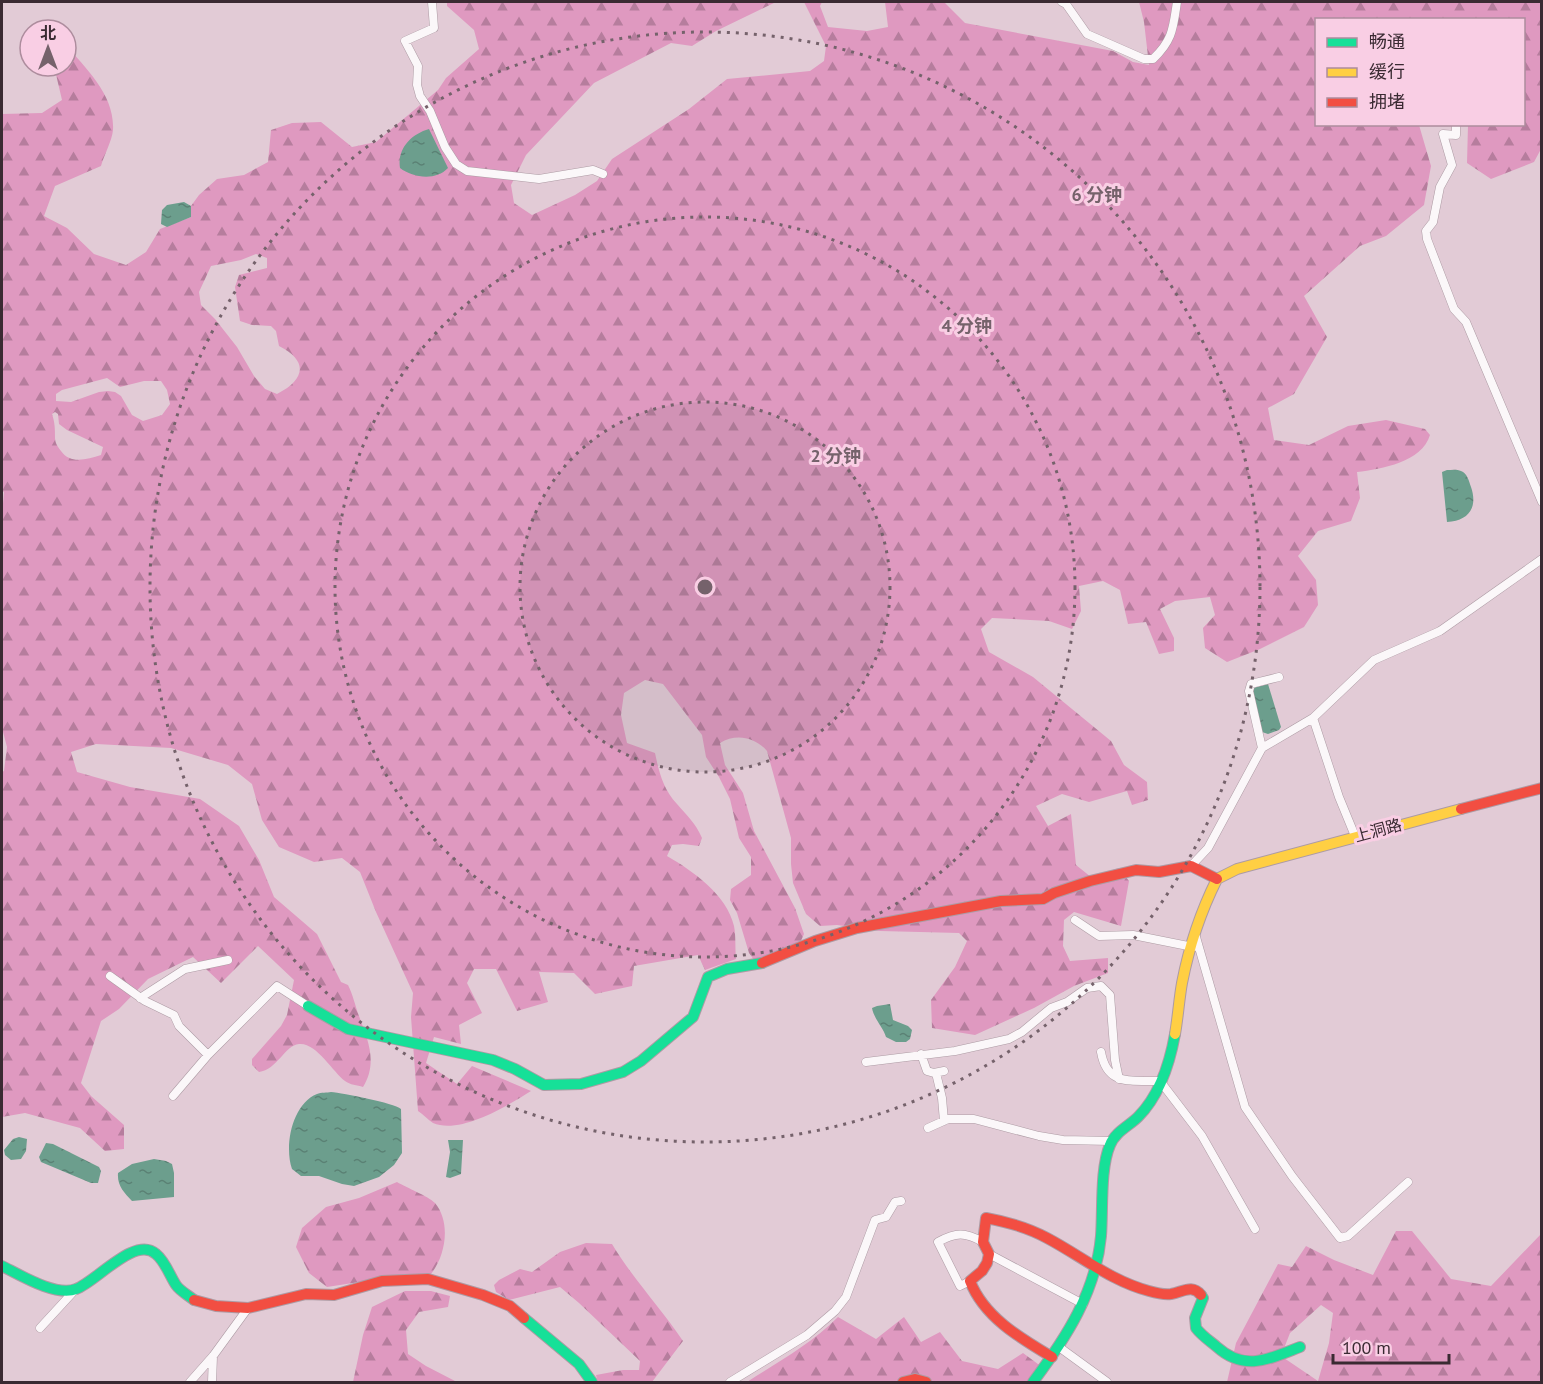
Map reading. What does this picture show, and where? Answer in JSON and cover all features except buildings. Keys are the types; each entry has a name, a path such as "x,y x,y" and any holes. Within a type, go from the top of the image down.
{"street":[{"path":"432,2 434,28 405,41 418,66 417,85 420,96 430,111 445,147 456,164 467,171 538,179 593,170 603,174"},
{"path":"1062,2 1066,4 1087,34 1144,59 1153,59 1165,48 1172,34 1177,2"},
{"path":"1456,127 1456,135 1443,134 1452,165 1440,187 1433,222 1426,231 1427,239 1447,294 1454,309 1467,322 1542,502"},
{"path":"173,1096 208,1055 277,986 348,1029 493,1060 544,1085 581,1084 622,1071 641,1061 693,1017 708,977 727,969 760,964 815,941 857,928 1001,901 1043,899 1090,881 1136,870 1160,872 1191,866 1208,848 1262,748 1313,718 1374,660 1440,631 1542,559"},
{"path":"1262,748 1249,691 1251,684 1279,677"},
{"path":"1313,718 1339,797 1355,836"},
{"name":"上洞路","path":"1217,879 1237,870 1355,836 1542,788"},
{"path":"1033,1383 1059,1347 1083,1304 1095,1268 1108,1149 1116,1133 1140,1116 1153,1096 1169,1059 1184,973 1209,894 1217,879 1191,866"},
{"path":"1076,920 1099,936 1133,935 1194,942"},
{"path":"1194,942 1245,1107 1292,1176 1340,1238 1348,1236 1408,1182"},
{"path":"140,998 185,969 228,960"},
{"path":"110,976 140,998 174,1015 179,1026 208,1055"},
{"path":"866,1062 955,1051 1010,1039 1051,1008 1067,1002 1087,988 1101,986 1110,995 1115,1060 1119,1079"},
{"path":"1101,1052 1108,1071 1119,1079 1160,1081 1202,1136 1256,1229"},
{"path":"921,1054 927,1071 940,1072 944,1121"},
{"path":"928,1128 957,1118 974,1119 1063,1140 1112,1141"},
{"path":"730,1383 807,1335 835,1311 846,1297 875,1220 886,1217 896,1202 901,1201"},
{"path":"1083,1304 989,1254 983,1242 986,1218 1019,1225 1052,1240 1095,1268 1131,1285 1173,1294 1187,1288 1197,1290 1203,1298 1195,1324 1200,1332 1230,1359 1248,1362 1300,1347"},
{"path":"983,1242 974,1237 954,1233 938,1242 960,1286 982,1271 989,1254"},
{"path":"40,1328 75,1290 123,1256 144,1249 156,1253 178,1288 194,1300 216,1306 248,1308 306,1294 334,1295 382,1281 428,1279 483,1295 510,1306 579,1364 592,1383"},
{"path":"2,1266 42,1285 59,1290 75,1290"},
{"path":"970,1281 972,1293 986,1308 1020,1337 1052,1357"},
{"path":"190,1383 248,1308"},
{"path":"1059,1347 1107,1383"},
{"path":"212,1383 213,1356"},
{"path":"903,1383 918,1379 926,1383"}],"green space":[{"path":"447,2 776,2 716,31 692,46 671,43 594,83 526,155 511,185 514,203 532,215 575,195 597,181 612,159 689,109 727,79 810,71 824,61 826,46 804,2 822,2 820,6 828,27 867,31 888,27 885,2 944,2 965,23 1113,51 1133,62 1149,65 1144,22 1139,2 1541,2 1541,149 1534,162 1491,179 1467,163 1468,126 1525,126 1525,18 1315,18 1315,126 1419,126 1431,166 1424,205 1386,236 1360,246 1304,296 1327,337 1294,394 1268,408 1274,440 1309,445 1348,426 1386,420 1425,429 1430,435 1426,444 1410,458 1378,469 1357,472 1360,498 1351,521 1318,531 1298,556 1316,580 1318,605 1304,627 1260,649 1227,662 1205,648 1203,628 1215,615 1210,597 1175,601 1160,609 1174,638 1174,651 1159,654 1146,622 1128,624 1120,590 1103,581 1079,586 1081,611 1072,629 1049,621 992,618 981,629 989,652 1033,677 1111,741 1124,765 1147,782 1148,800 1132,805 1127,791 1089,802 1062,794 1036,806 1048,826 1071,814 1076,865 1091,877 1119,868 1129,881 1121,926 1074,912 1064,920 1063,946 1070,961 1108,958 1108,973 1074,986 1034,1008 975,1035 932,1028 931,1000 955,967 967,941 959,933 880,931 837,925 820,926 806,914 793,883 791,838 767,751 757,742 739,737 720,743 725,765 743,793 754,831 795,908 804,934 800,943 754,960 749,953 737,913 730,900 731,889 751,875 751,857 739,838 730,799 706,757 702,735 663,684 645,680 624,693 621,715 627,743 655,753 660,774 668,792 699,832 702,838 699,846 672,845 667,856 708,885 724,904 734,926 736,959 705,970 698,955 634,966 632,986 595,994 574,973 539,972 548,1002 517,1011 496,969 474,969 467,983 482,1013 459,1025 461,1044 434,1037 426,1063 457,1084 472,1066 531,1091 484,1117 457,1125 444,1126 433,1123 418,1111 411,1017 413,993 360,872 342,858 314,862 279,847 262,820 252,784 228,765 171,748 96,744 71,752 77,772 130,787 200,799 239,826 259,860 274,897 317,934 341,982 348,985 370,1052 368,1078 363,1087 349,1083 340,1077 318,1052 299,1044 294,1045 276,1063 265,1070 259,1072 252,1065 252,1059 281,1026 287,1015 294,980 258,946 221,983 193,957 148,979 119,1009 101,1021 81,1083 91,1096 124,1125 124,1149 105,1151 80,1128 25,1113 2,1117 2,772 7,747 2,728 2,515 4,492 2,491 2,114 42,113 62,100 57,78 78,78 78,59 90,73 109,105 113,130 111,139 101,166 55,186 44,216 67,228 94,254 126,265 146,252 160,229 191,217 191,206 199,195 217,179 244,175 268,162 271,130 292,123 321,122 352,147 376,142 438,90 446,78 479,49 474,30 447,6","holes":["256,254 267,258 267,268 239,275 235,287 240,321 252,325 271,326 276,331 279,346 289,352 299,364 298,377 277,394 265,389 254,376 237,347 201,305 199,292 211,266 241,260","107,378 120,387 144,381 161,381 167,390 170,404 162,415 143,421 132,415 121,396 115,392 99,392 71,402 56,401 56,394 62,390","55,412 58,414 59,424 67,430 103,447 101,455 80,460 65,455 56,442 52,414"]},
{"path":"397,1182 432,1200 443,1219 445,1238 443,1248 431,1274 411,1274 327,1287 309,1273 296,1247 302,1228 326,1207 359,1198"},
{"path":"1396,1231 1412,1231 1451,1279 1491,1286 1541,1234 1541,1382 1227,1382 1236,1343 1278,1264 1292,1267 1306,1246 1373,1275","holes":["1321,1305 1333,1313 1329,1343 1318,1381 1281,1356 1290,1333"]},
{"path":"586,1243 612,1244 683,1341 652,1382 598,1382 596,1375 623,1370 639,1370 640,1361 560,1287 509,1300 496,1292 494,1285 499,1280 520,1269 532,1272 560,1252"},
{"path":"405,1291 431,1291 450,1296 448,1307 419,1312 406,1330 408,1354 455,1382 353,1382 363,1335 372,1307"},
{"path":"838,1317 876,1339 904,1317 921,1342 940,1332 962,1361 998,1369 1023,1353 1042,1367 1029,1382 747,1382 806,1344"}],"water":[{"path":"429,129 448,168 437,175 424,177 400,168 401,155 407,143 422,131"},
{"path":"184,202 191,206 191,217 167,227 161,224 162,210 167,205"},
{"path":"1458,470 1465,474 1471,487 1473,501 1470,512 1466,516 1447,522 1442,472"},
{"path":"1268,684 1281,727 1268,734 1262,732 1252,691 1253,688"},
{"path":"890,1004 893,1020 912,1030 910,1039 906,1042 896,1042 886,1037 875,1016 872,1008"},
{"path":"331,1092 379,1101 401,1109 402,1153 394,1165 379,1177 354,1186 319,1176 301,1176 292,1169 289,1149 296,1116 308,1099 319,1093"},
{"path":"19,1137 27,1139 26,1151 21,1159 11,1160 5,1155 4,1150 13,1139"},
{"path":"448,1140 463,1140 461,1174 450,1178 446,1177 450,1152"},
{"path":"46,1143 53,1144 99,1167 101,1171 98,1183 91,1183 41,1162 39,1157"},
{"path":"154,1159 172,1164 174,1197 132,1201 120,1185 118,1173 132,1164"}],"traffic: fast":[{"path":"308,1006 348,1029 493,1060 544,1085 581,1084 623,1072 641,1061 693,1017 708,977 727,969 762,963"},
{"path":"1033,1382 1078,1314 1093,1276 1101,1236 1103,1177 1110,1145 1115,1136 1145,1109 1158,1089 1167,1067 1175,1034"},
{"path":"2,1266 38,1284 68,1291 84,1285 127,1255 137,1250 147,1250 159,1257 178,1287 194,1300"},
{"path":"1201,1295 1203,1298 1195,1318 1196,1328 1227,1355 1237,1359 1257,1361 1300,1347"},
{"path":"524,1318 579,1364 592,1382"}],"traffic: slow":[{"path":"1217,879 1237,869 1461,809"},
{"path":"1175,1034 1188,956 1201,916 1217,879"}],"traffic: jam":[{"path":"1461,809 1542,788"},
{"path":"762,963 815,941 857,928 1001,901 1043,899 1090,881 1136,870 1159,872 1191,866 1217,879"},
{"path":"1052,1357 1004,1325 976,1294 970,1281 982,1271 989,1254 983,1242 986,1218 1017,1225 1040,1234 1109,1275 1135,1287 1166,1294 1191,1289 1201,1295"},
{"path":"194,1300 216,1306 248,1308 306,1294 334,1295 382,1281 428,1279 483,1295 510,1306 524,1318"},
{"path":"903,1382 915,1379 926,1382"}]}
